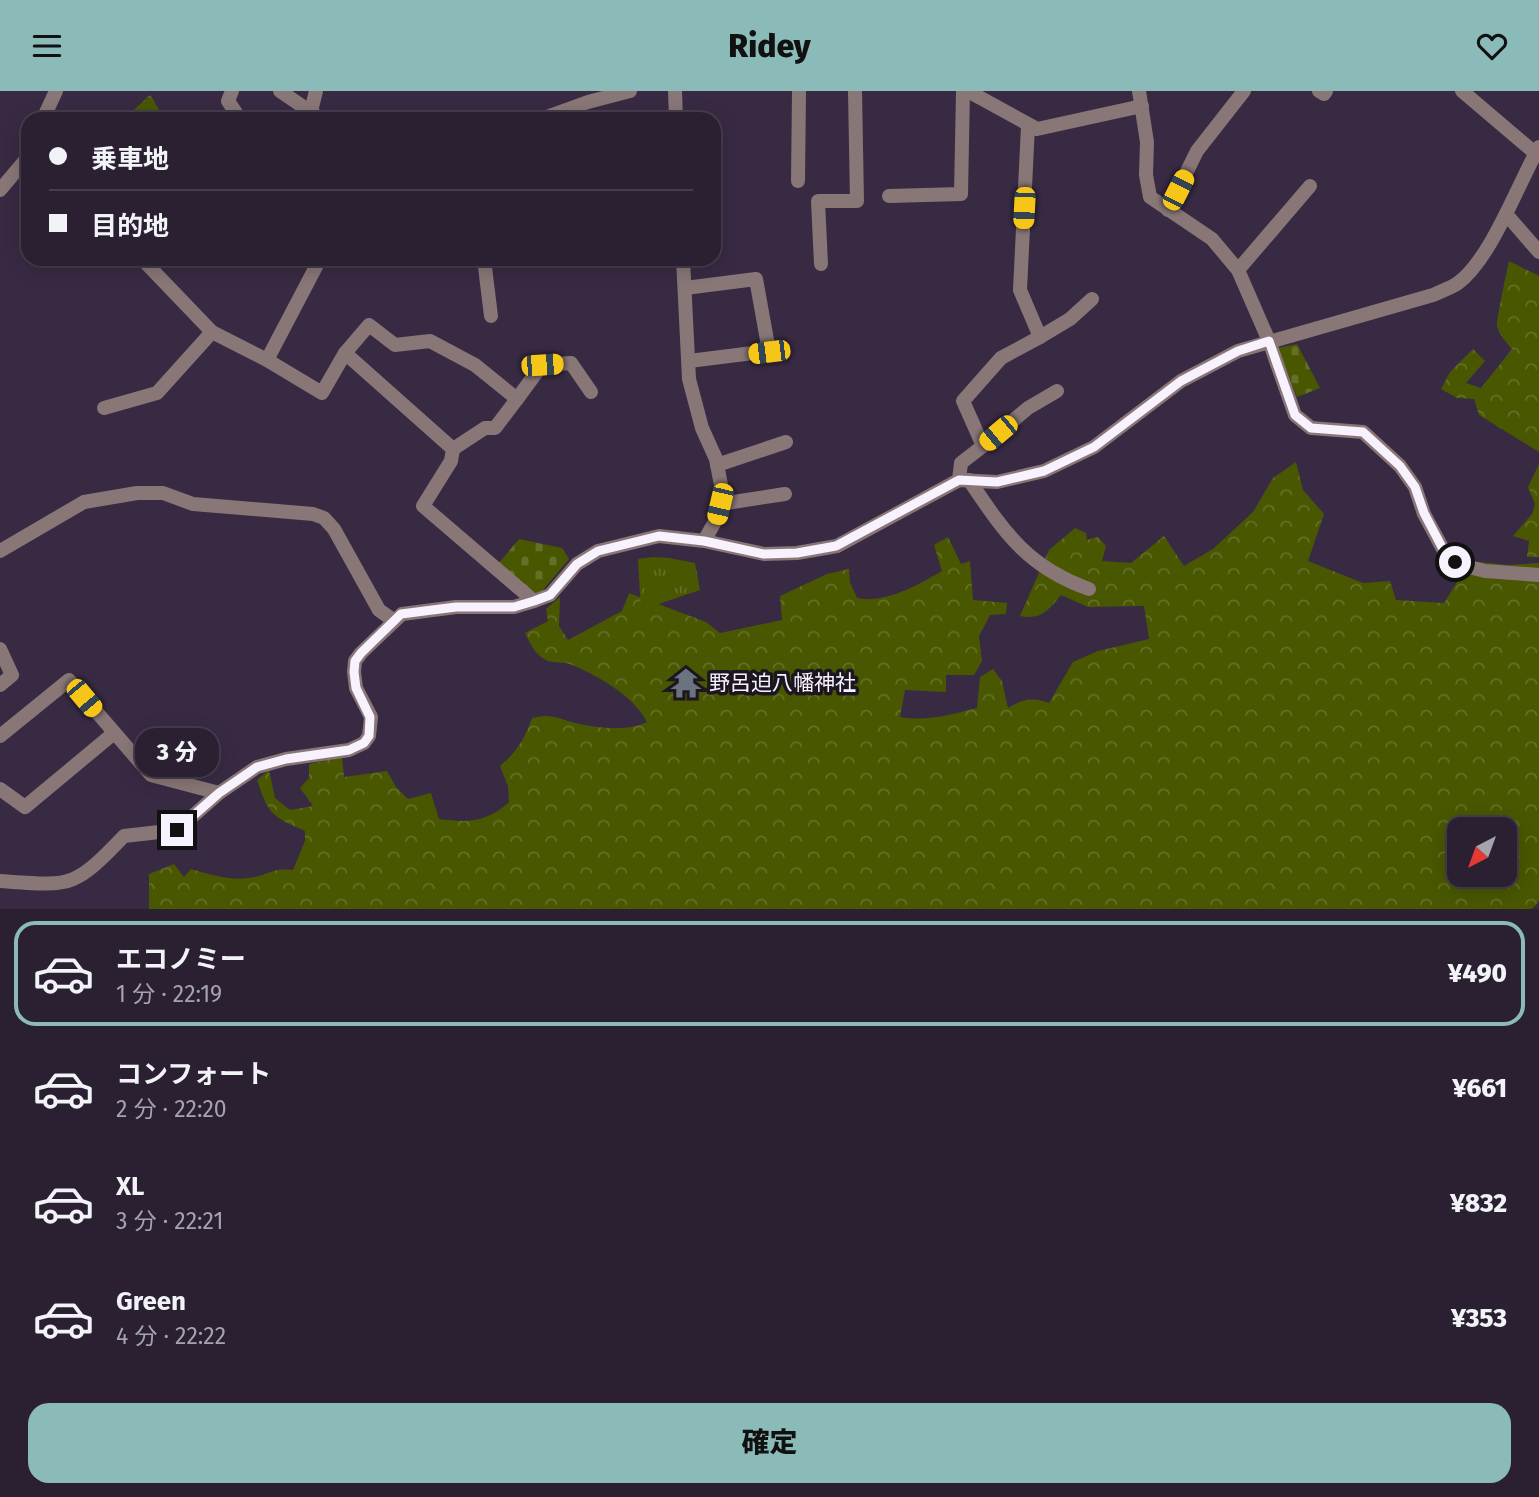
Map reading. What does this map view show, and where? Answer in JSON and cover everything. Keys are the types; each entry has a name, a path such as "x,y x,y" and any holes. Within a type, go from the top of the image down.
{"street":[{"path":"46,112 55,91"},
{"path":"232,91 228,101 235,112"},
{"path":"280,91 312,112"},
{"path":"316,91 316,112"},
{"path":"555,112 588,96 630,91"},
{"path":"675,91 676,112"},
{"path":"798,181 799,91"},
{"path":"821,264 818,201 857,201 855,91"},
{"path":"889,196 961,194 965,91 1037,129 1141,95 1150,197 1212,239 1238,270 1269,341 1295,415 1311,428 1363,432 1400,466 1415,487 1424,513 1444,551 1455,562 1485,571 1539,575"},
{"path":"1168,209 1198,151 1244,91"},
{"path":"1319,91 1324,94 1326,91"},
{"path":"0,881 52,885 72,881 93,870 124,837 177,830 245,773 268,762 349,750 364,743 369,736 370,717 356,688 355,661 401,614 423,609 514,607 534,601 550,595 577,564 598,551 659,536 704,541 764,554 797,553 836,546 964,480 997,482 1044,471 1094,447 1181,381 1238,351 1433,295 1458,283 1476,264 1506,214 1537,150 1462,91"},
{"path":"1028,126 1020,291 1040,337"},
{"path":"0,190 21,165"},
{"path":"1238,270 1310,186"},
{"path":"1506,214 1539,252"},
{"path":"149,266 212,331 321,393 345,353 369,325 395,345 430,341 475,365 517,399"},
{"path":"267,361 316,266"},
{"path":"485,266 491,316"},
{"path":"684,266 690,379 702,428 717,465 721,485 717,518 704,541"},
{"path":"685,288 756,279 769,352 689,361"},
{"path":"983,446 963,401 1001,358 1069,319 1092,299"},
{"path":"104,408 157,393 212,331"},
{"path":"345,353 453,449"},
{"path":"534,601 423,506 451,461 453,449 485,428 495,428 542,365 571,363 591,391"},
{"path":"1057,391 1028,408 961,463 964,480 1016,545 1035,562 1065,580 1089,589"},
{"path":"717,465 786,442"},
{"path":"0,551 83,502 137,493 163,493 192,505 313,514 324,518 334,529 379,610 393,620"},
{"path":"720,504 785,494"},
{"path":"0,649 12,675 0,685"},
{"path":"0,736 69,680 151,775 219,793"},
{"path":"0,789 24,807 114,733"}],"green space":[{"path":"150,95 161,112 132,112"},
{"path":"1509,261 1539,276 1539,452 1479,415 1474,399 1457,398 1441,389 1450,372 1473,349 1485,361 1466,383 1481,388 1512,349 1501,336 1497,326"},
{"path":"1297,344 1320,388 1297,397 1278,348"},
{"path":"1296,462 1303,490 1324,514 1308,561 1363,583 1390,581 1396,600 1444,603 1459,579 1479,562 1508,565 1539,563 1539,901 1532,909 149,909 149,874 174,864 184,877 191,869 239,879 280,870 293,870 305,841 305,831 285,822 268,808 257,780 269,770 275,798 290,810 313,806 300,788 309,778 309,764 342,757 344,777 387,771 396,787 408,799 431,793 439,819 469,821 493,814 509,802 508,786 500,766 519,745 532,718 549,716 602,728 631,727 647,722 633,703 614,687 570,664 547,661 533,647 525,633 548,621 546,609 560,597 559,626 568,640 622,611 629,593 706,622 720,633 782,620 780,596 827,574 849,569 850,582 857,598 879,598 901,592 942,571 934,545 948,537 961,564 970,561 973,600 1007,603 1006,614 990,615 979,636 982,661 974,675 946,675 946,692 905,690 900,717 929,718 977,708 980,677 993,669 1002,681 1008,708 1028,700 1049,703 1073,662 1098,651 1149,639 1144,606 1088,607 1061,595 1044,613 1033,617 1020,616 1049,550 1075,528 1086,533 1087,540 1098,537 1106,546 1102,561 1131,563 1164,536 1184,566 1213,549 1253,512 1273,478"},
{"path":"1539,464 1539,557 1527,557 1529,541 1513,536 1532,514 1535,504 1528,487"},
{"path":"519,539 562,548 569,559 542,591 535,593 499,563"},
{"path":"653,557 695,563 700,590 641,610 638,559"}],"place":[{"name":"野呂迫八幡神社","path":"686,683"}],"route":[{"path":"177,830 219,793 257,767 268,762 349,750 364,743 371,730 370,717 356,688 355,661 401,614 423,609 514,607 534,601 550,595 577,564 598,551 659,536 704,541 764,554 797,553 836,546 959,480 997,482 1044,471 1094,447 1181,381 1238,351 1269,341 1295,415 1311,428 1363,432 1400,466 1415,487 1424,513 1444,551 1455,562"}]}
